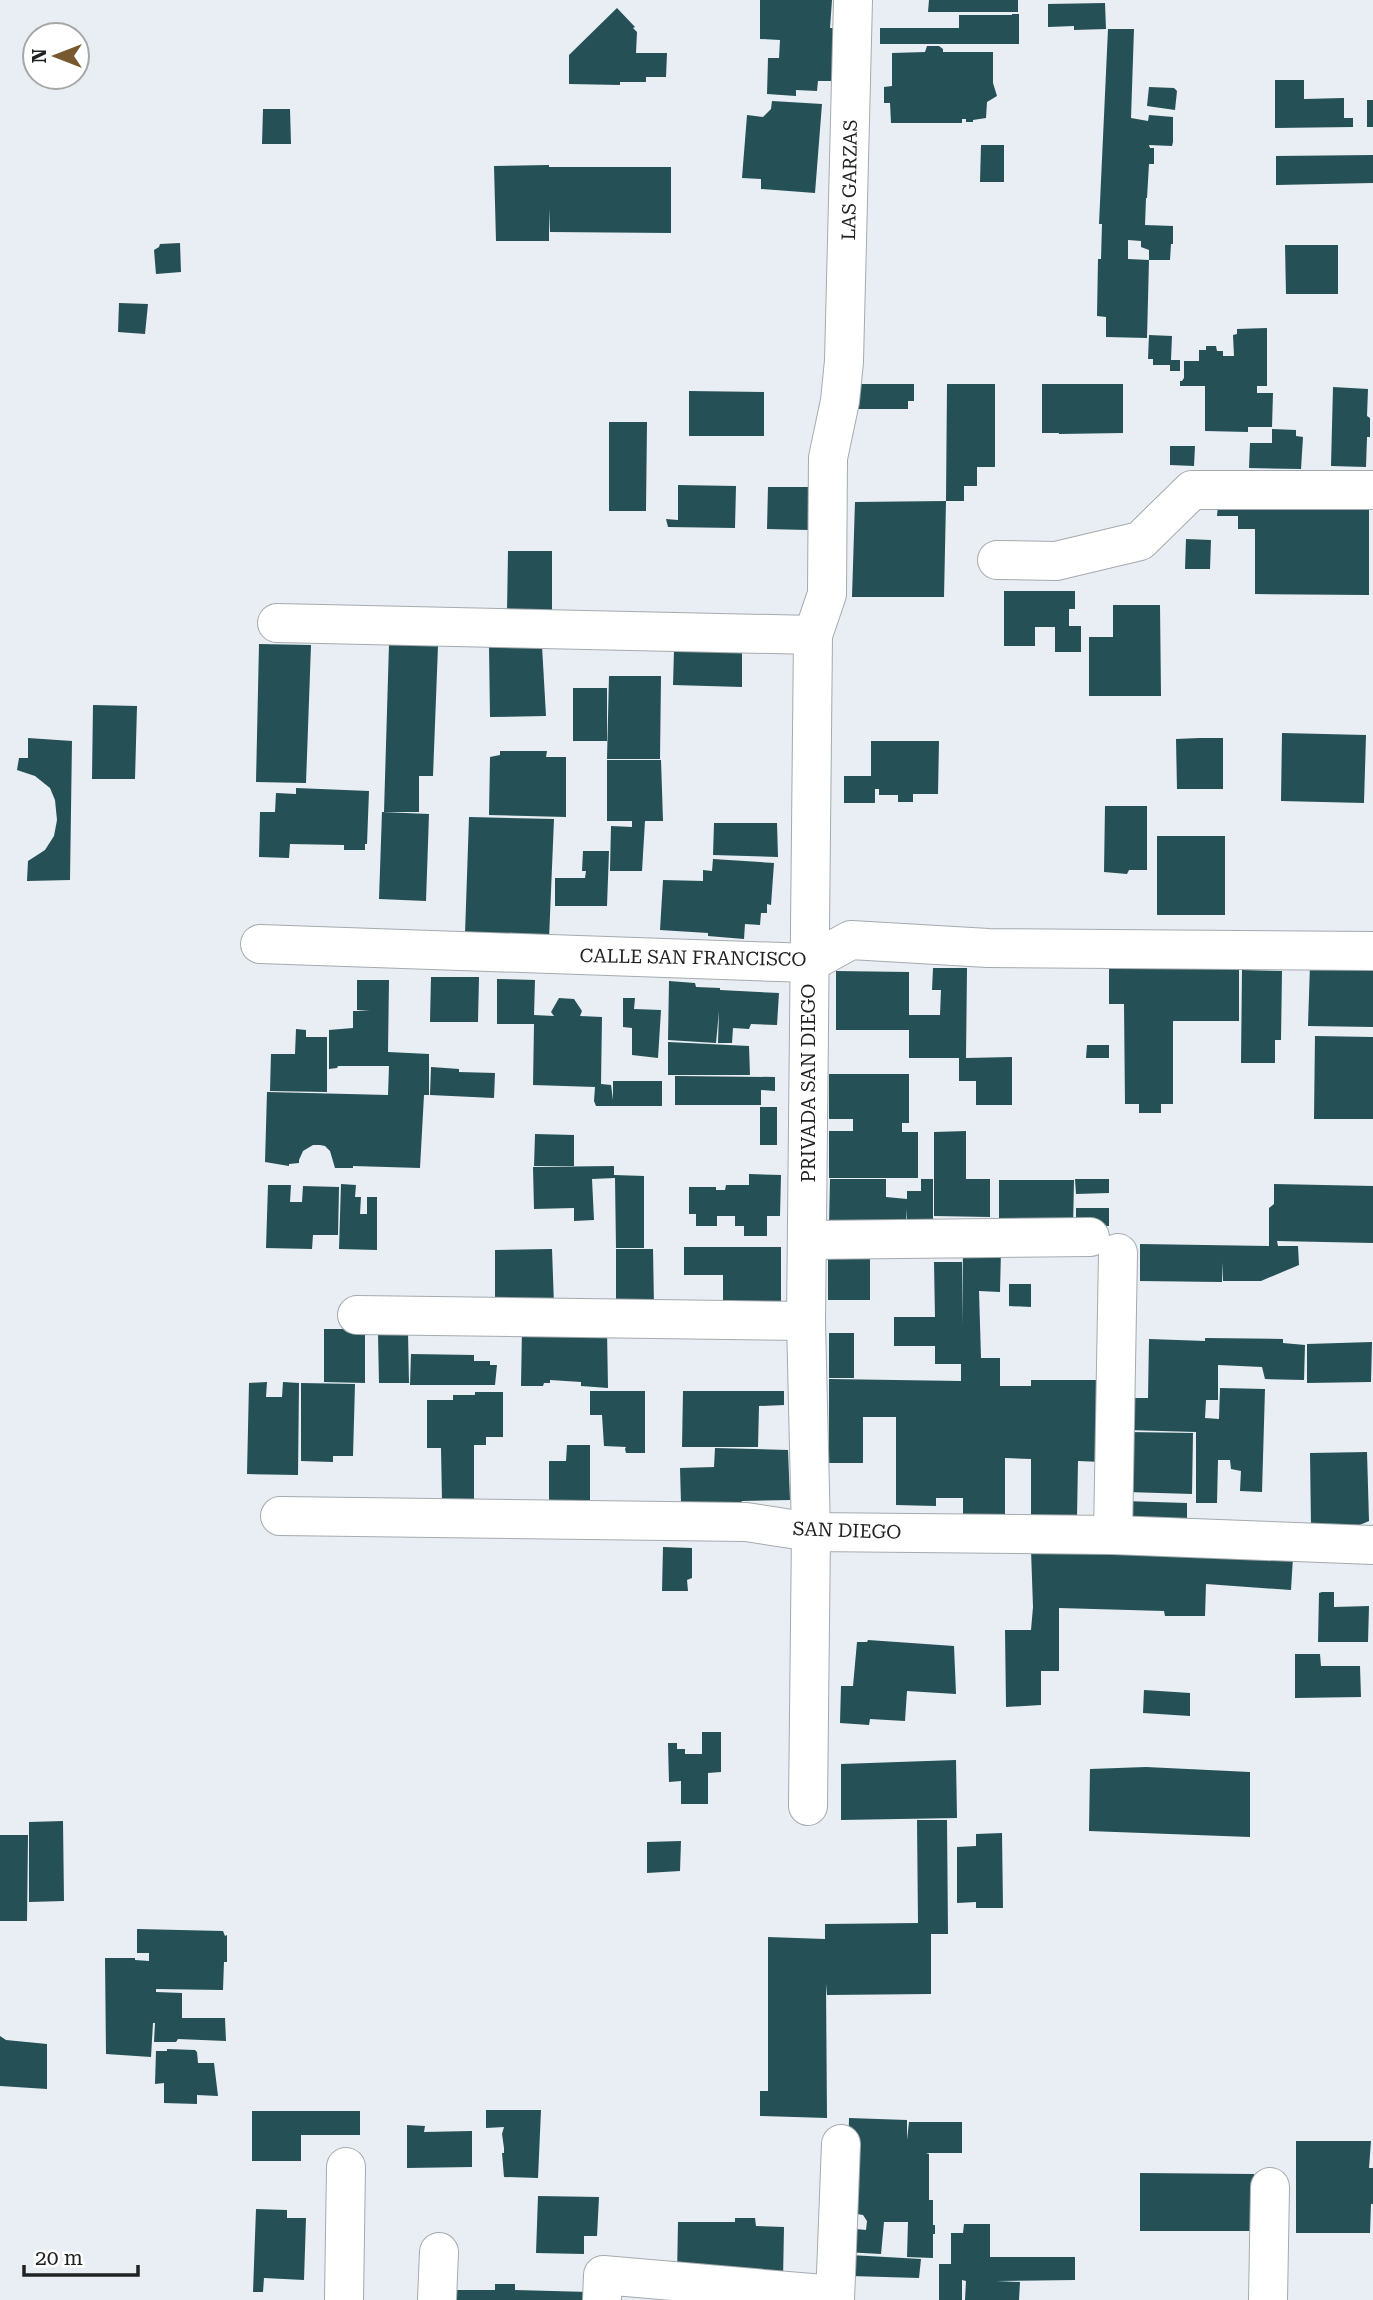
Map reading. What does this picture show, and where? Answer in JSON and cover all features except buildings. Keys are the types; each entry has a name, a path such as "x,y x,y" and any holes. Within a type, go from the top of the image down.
{"street":[{"name":"LAS GARZAS","path":"813,635 827,594 828,458 840,401 844,361 853,0"},
{"path":"997,559 1056,561 1140,541 1192,490 1373,490"},
{"path":"277,623 813,635"},
{"name":"PRIVADA SAN DIEGO","path":"808,1806 811,1532 806,1321 813,635"},
{"name":"CALLE SAN FRANCISCO","path":"260,944 809,963 852,940 988,948 1373,951"},
{"path":"808,1240 1104,1245 1113,1535"},
{"path":"357,1315 806,1321"},
{"name":"SAN DIEGO","path":"280,1516 746,1522 811,1532 1113,1535 1373,1545"},
{"path":"602,2300 603,2275 835,2298 841,2144"},
{"path":"344,2300 346,2167"},
{"path":"1268,2300 1270,2188"},
{"path":"437,2300 439,2252"}]}
